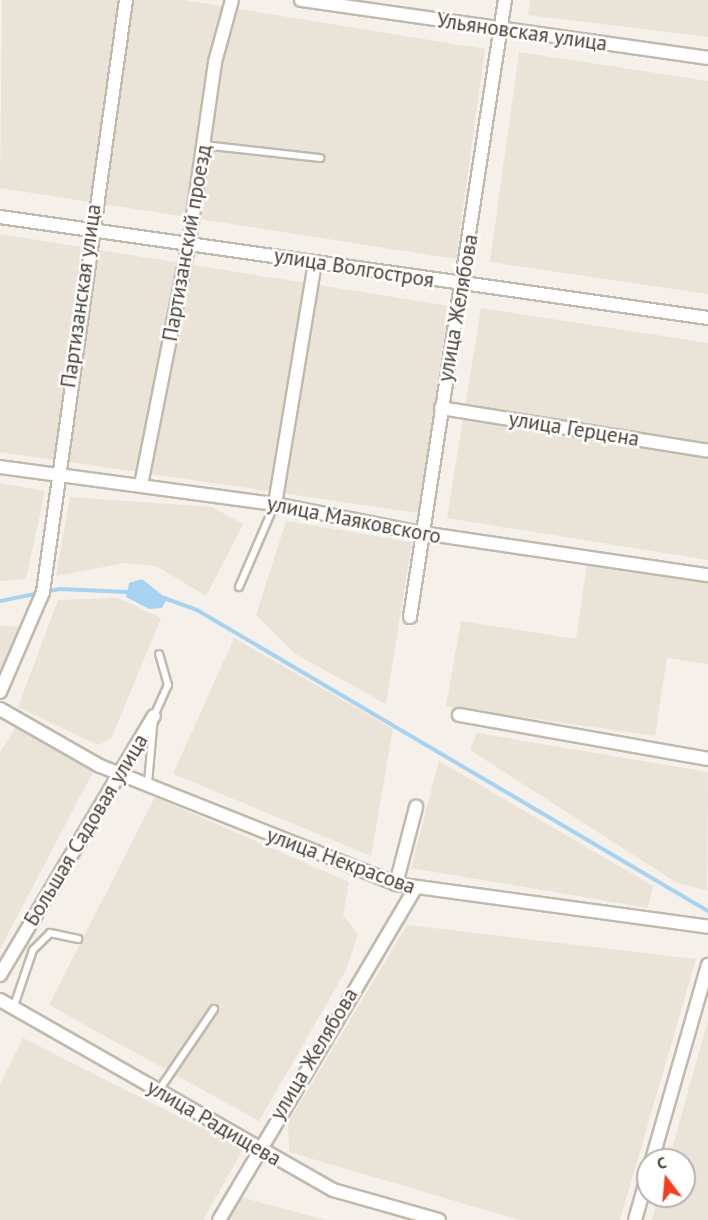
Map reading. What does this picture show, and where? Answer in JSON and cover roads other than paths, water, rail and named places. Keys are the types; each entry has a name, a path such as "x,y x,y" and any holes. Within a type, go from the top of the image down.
{"street":[{"name":"Партизанская улица","path":"0,692 43,592 90,229 126,0"},
{"name":"Партизанский проезд","path":"141,485 189,243 204,145 232,0"},
{"name":"Ульяновская улица","path":"301,0 708,58"},
{"name":"улица Желябова","path":"410,617 506,0"},
{"name":"улица Волгостроя","path":"0,217 463,285 708,318"},
{"path":"275,504 315,262"},
{"name":"улица Герцена","path":"441,408 708,451"},
{"name":"улица Маяковского","path":"0,467 275,504 422,533 708,575"},
{"name":"улица Некрасова","path":"0,709 117,772 148,783 310,854 414,890 708,927"},
{"path":"459,715 708,759"},
{"name":"Большая Садовая улица","path":"0,975 117,772 154,716"},
{"path":"396,884 416,807"},
{"name":"улица Желябова","path":"219,1220 256,1149 414,890"},
{"path":"655,1148 708,965"},
{"name":"улица Радищева","path":"0,1000 159,1090 256,1149 333,1190 439,1220"}],"lane":[{"path":"204,145 320,158"},
{"path":"240,587 275,504"},
{"path":"148,783 154,716 168,685 159,654"},
{"path":"14,1006 33,950 50,933 78,939"},
{"path":"159,1090 214,1009"}],"water":[{"path":"142,579 167,599 162,608 149,609 126,597 129,583"}],"waterway":[{"path":"0,601 60,589 127,592"},
{"path":"164,598 197,610 708,911"}]}
